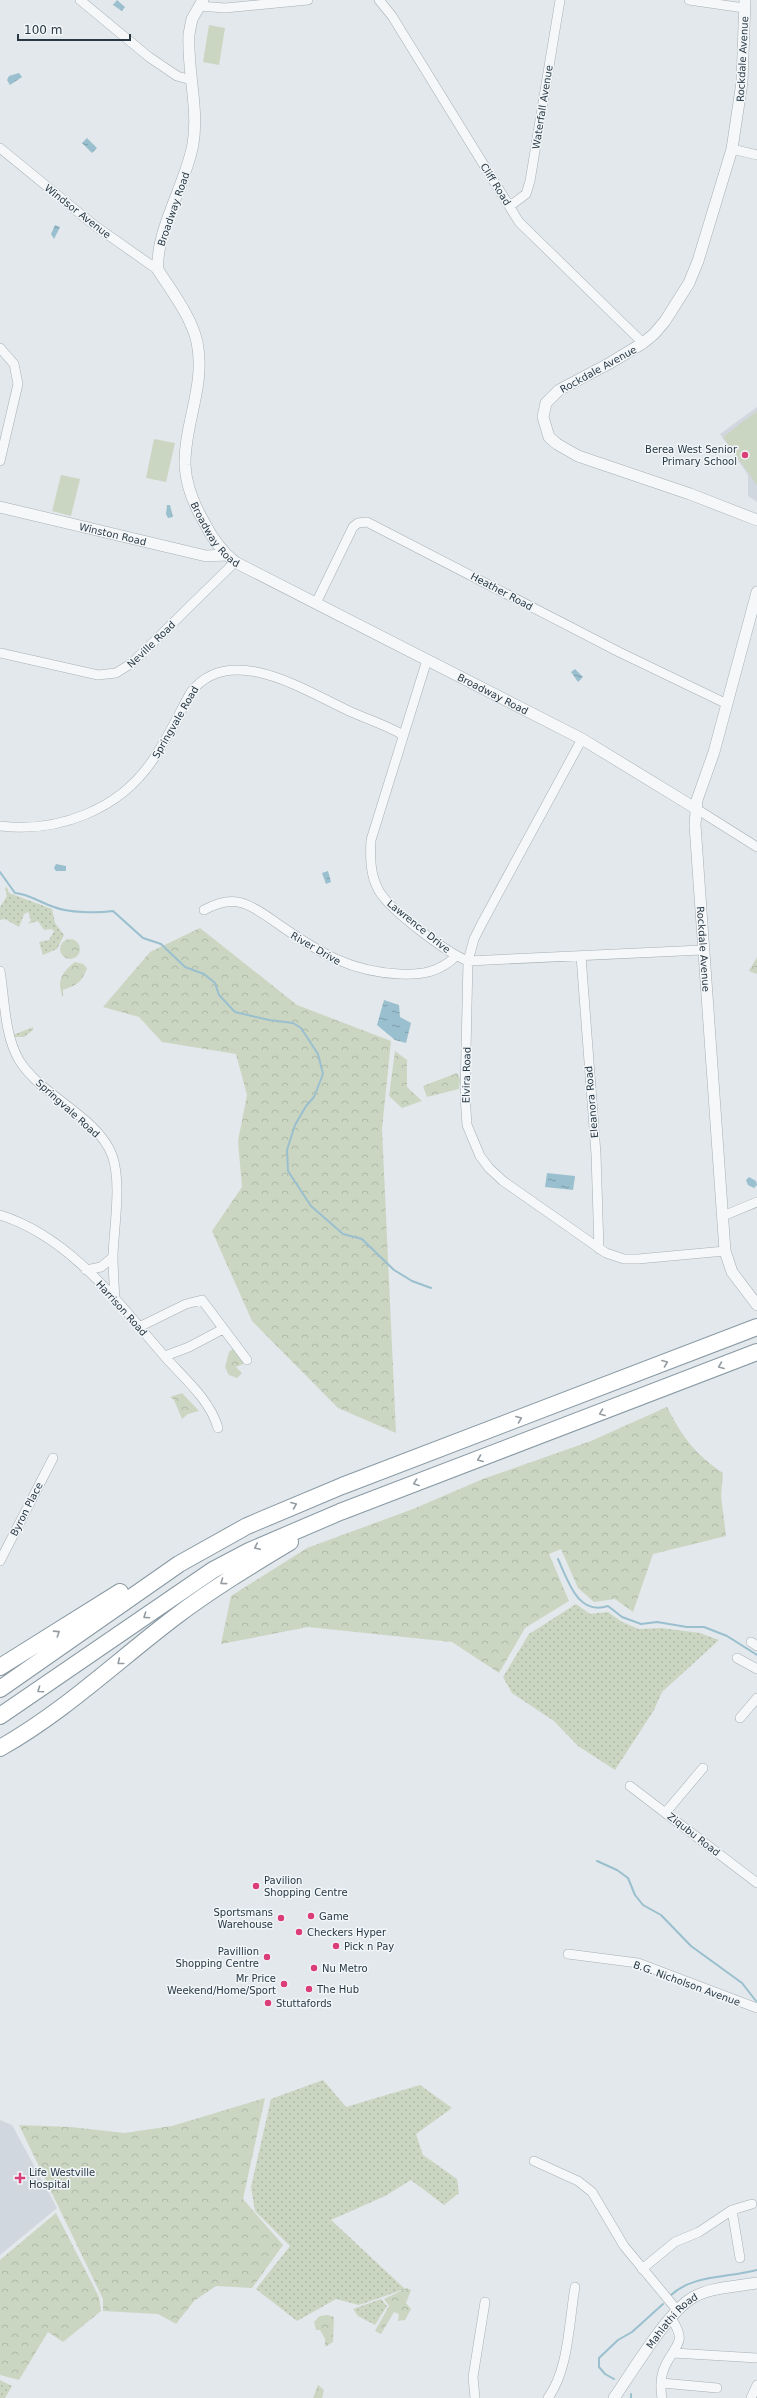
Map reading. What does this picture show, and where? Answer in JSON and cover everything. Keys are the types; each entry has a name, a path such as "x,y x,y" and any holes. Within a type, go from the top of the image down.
{"highway":[{"path":"0,1667 163,1563 186,1552 221,1539 283,1510 757,1327"},
{"path":"0,1716 213,1570 249,1551 340,1512 638,1399 757,1352"},
{"path":"0,1756 15,1748 32,1730 175,1617 228,1579 340,1512"},
{"path":"0,1690 179,1564 221,1539"},
{"path":"0,1680 33,1659 71,1639"},
{"path":"0,1748 32,1730"}],"street":[{"path":"80,0 149,57 177,76 191,80"},
{"path":"201,3 225,8 308,0"},
{"name":"Cliff Road","path":"381,0 524,227 643,343"},
{"name":"Waterfall Avenue","path":"510,206 524,196 529,187 560,0"},
{"path":"689,0 744,4"},
{"name":"Broadway Road","path":"201,3 189,29 195,125 193,144 182,184 157,257 158,270 186,315 197,342 198,394 185,464 187,480 198,512 215,542 231,559 582,739 695,808"},
{"name":"Rockdale Avenue","path":"744,4 742,82 732,149 698,261 689,283 665,321 643,343 610,364 559,390 550,398 543,410 543,418 549,437 557,444 578,456 756,520"},
{"name":"Windsor Avenue","path":"0,148 94,225 158,270"},
{"path":"732,149 757,155"},
{"path":"0,348 14,364 18,384 0,460"},
{"name":"Winston Road","path":"0,507 206,556 231,559"},
{"name":"Heather Road","path":"316,603 353,527 358,523 367,522 626,656 727,704"},
{"name":"Neville Road","path":"0,653 98,675 116,673 132,663 213,586 231,559"},
{"name":"Rockdale Avenue","path":"753,1300 732,1272 725,1251 702,950 695,808 709,769 757,592"},
{"name":"Lawrence Drive","path":"426,660 371,840 371,866 379,891 391,905 456,956 468,961 702,950"},
{"name":"Springvale Road","path":"0,826 19,828 64,822 92,812 126,791 152,762 198,682 205,677 217,673 242,672 276,676 403,735"},
{"name":"Elvira Road","path":"582,739 474,939 468,961 465,1111 467,1124 474,1145 489,1168 503,1181 599,1249 624,1259 725,1251"},
{"path":"695,808 757,847"},
{"name":"River Drive","path":"204,910 222,903 241,902 257,910 318,950 340,962 365,970 416,974 441,968 456,956"},
{"name":"Eleanora Road","path":"581,956 596,1154 599,1249"},
{"name":"Springvale Road","path":"0,971 10,1041 20,1061 100,1136 113,1157 116,1190 113,1257 115,1298"},
{"path":"723,1216 757,1202"},
{"name":"Harrison Road","path":"0,1215 18,1221 34,1230 86,1270 115,1298 201,1396 215,1416 218,1428"},
{"path":"86,1270 101,1267 113,1257"},
{"path":"139,1327 199,1300 210,1308 223,1330 247,1360"},
{"path":"165,1356 189,1347 223,1330"},
{"name":"Byron Place","path":"0,1561 53,1458"},
{"path":"737,1658 757,1669"},
{"path":"740,1718 757,1698"},
{"path":"666,1812 703,1768"},
{"name":"Ziqubu Road","path":"630,1786 757,1883"},
{"name":"B.G. Nicholson Avenue","path":"568,1954 638,1964 757,2008"},
{"path":"534,2161 578,2180 592,2192 624,2246 674,2314 680,2338 674,2353 664,2370 662,2398"},
{"path":"642,2269 667,2246 699,2232 732,2210 752,2204"},
{"path":"732,2210 740,2258"},
{"name":"Mahlathi Road","path":"614,2398 674,2314 689,2300 700,2294 757,2282"},
{"path":"548,2398 555,2388 562,2370 575,2287"},
{"path":"475,2398 473,2377 485,2302"},
{"path":"674,2353 757,2358"},
{"path":"662,2383 717,2388"},
{"path":"751,2398 757,2385"}],"shaded area":[{"name":"Berea West Senior Primary School","path":"757,407 757,502 748,496 748,475 720,434"},
{"name":"Life Westville Hospital","path":"0,2120 12,2125 57,2208 0,2255"}],"green space":[{"path":"209,25 225,28 219,65 203,62"},
{"name":"Berea West Senior Primary School","path":"757,411 757,485 723,437"},
{"path":"154,439 175,443 166,482 146,478"},
{"path":"61,475 80,479 71,516 52,511"},
{"path":"7,887 9,893 52,909 55,923 64,935 57,949 43,955 39,942 49,940 54,931 51,929 44,930 38,921 28,924 31,920 28,912 24,914 19,927 5,919 0,920 0,907 7,896 5,888"},
{"path":"200,928 297,1005 391,1041 382,1129 396,1433 338,1408 252,1321 212,1231 242,1187 238,1141 247,1095 236,1054 162,1042 139,1017 103,1007 150,952"},
{"path":"70,939 77,942 80,949 77,956 70,959 63,956 60,949 63,942"},
{"path":"757,957 757,974 749,971"},
{"path":"75,962 83,964 87,968 81,980 63,990 63,997 60,982 67,969"},
{"path":"33,1027 33,1030 24,1037 13,1037 13,1035"},
{"path":"395,1051 407,1060 407,1087 422,1101 402,1108 389,1096"},
{"path":"457,1073 460,1079 459,1089 427,1097 423,1086"},
{"path":"234,1348 245,1363 236,1367 242,1373 237,1378 229,1375 225,1367 229,1352"},
{"path":"182,1393 199,1411 188,1414 182,1419 174,1400 170,1397"},
{"path":"667,1407 690,1444 697,1452 723,1473 721,1496 726,1536 653,1554 633,1612 615,1599 594,1602 578,1588 561,1549 549,1554 569,1601 525,1628 499,1673 452,1642 308,1627 221,1644 231,1596 307,1548 413,1509 483,1479 591,1441"},
{"path":"576,1604 590,1614 608,1612 622,1622 639,1629 661,1628 700,1633 719,1640 662,1692 654,1710 615,1770 578,1746 554,1721 512,1693 503,1677 529,1634"},
{"path":"323,2080 346,2107 420,2085 452,2108 416,2134 423,2155 457,2179 459,2193 444,2205 411,2180 385,2196 331,2220 405,2289 359,2305 336,2299 297,2321 256,2289 290,2246 255,2211 251,2187 271,2099"},
{"path":"265,2098 243,2199 283,2245 252,2288 216,2286 194,2301 176,2324 158,2314 103,2311 103,2299 19,2125 71,2127 125,2133 172,2126"},
{"path":"56,2213 99,2297 101,2311 63,2342 48,2332 19,2380 0,2375 0,2260"},
{"path":"407,2288 411,2290 406,2303 411,2309 405,2320 398,2321 399,2314 394,2312 381,2334 375,2331 389,2306 384,2299"},
{"path":"381,2299 387,2306 375,2325 358,2316 353,2309"},
{"path":"328,2315 334,2317 333,2342 325,2347 325,2339 320,2330 316,2330 314,2322 320,2316"},
{"path":"0,2380 12,2386 5,2398 0,2398"},
{"path":"318,2385 324,2390 322,2398 313,2398"}],"water":[{"path":"117,0 125,7 122,11 113,5"},
{"path":"19,73 22,77 10,85 7,80 9,76"},
{"path":"87,138 97,148 92,153 82,143"},
{"path":"55,225 60,227 54,239 51,234"},
{"path":"167,505 170,505 173,517 168,518 166,514"},
{"path":"575,669 583,677 578,682 571,672"},
{"path":"56,864 66,866 66,871 56,871 54,868"},
{"path":"328,871 331,882 326,884 322,873"},
{"path":"384,1000 399,1005 400,1017 411,1023 406,1043 395,1040 377,1025"},
{"path":"547,1173 575,1176 573,1190 545,1187"},
{"path":"749,1177 756,1181 757,1185 754,1188 748,1185 746,1180"}],"waterway":[{"path":"0,872 15,893 25,895 54,907 83,912 113,911 143,938 161,944 185,967 204,974 215,983 219,995 235,1012 269,1020 293,1023 301,1028 318,1054 323,1074 314,1097 306,1106 295,1125 287,1150 288,1171 311,1206 343,1234 362,1239 394,1270 412,1281 431,1288"},
{"path":"558,1559 570,1586 582,1601 589,1606 598,1608 608,1606 622,1617 641,1624 657,1622 687,1627 704,1627 727,1636 757,1655"},
{"path":"597,1861 617,1870 628,1878 635,1895 643,1905 661,1915 691,1946 742,1983 756,2001"},
{"path":"671,2295 690,2283 757,2270"},
{"path":"614,2379 605,2374 599,2367 599,2358 618,2340 632,2332 663,2304"}],"place":[{"name":"Berea West Senior Primary School","path":"745,455"},
{"name":"Pavilion Shopping Centre","path":"256,1886"},
{"name":"Game","path":"311,1916"},
{"name":"Sportsmans Warehouse","path":"281,1918"},
{"name":"Checkers Hyper","path":"299,1932"},
{"name":"Pick n Pay","path":"336,1946"},
{"name":"Pavillion Shopping Centre","path":"267,1957"},
{"name":"Nu Metro","path":"314,1968"},
{"name":"Mr Price Weekend/Home/Sport","path":"284,1984"},
{"name":"The Hub","path":"309,1989"},
{"name":"Stuttafords","path":"268,2003"},
{"name":"Life Westville Hospital","path":"20,2178"}]}
